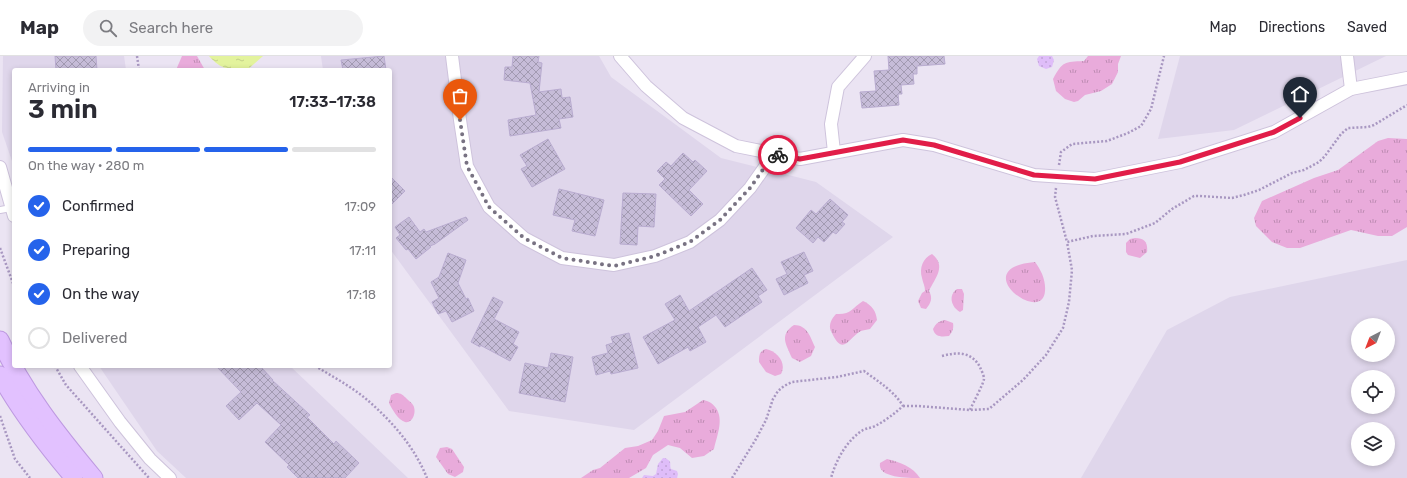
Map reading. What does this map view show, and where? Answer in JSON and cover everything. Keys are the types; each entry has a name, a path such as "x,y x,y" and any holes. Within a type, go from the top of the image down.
{"main road":[{"path":"0,340 12,361"},
{"path":"16,368 32,397 66,444 94,478"},
{"path":"0,375 43,442 74,478"}],"street":[{"path":"452,56 467,166 489,207 524,238 562,258 614,266 655,256 690,242 720,220 750,188 774,154"},
{"path":"620,56 646,86 683,118 736,146 800,159 903,140 934,145 1034,175 1095,179 1180,162 1274,132 1351,89 1407,78"},
{"path":"834,152 831,124 838,86 865,56"},
{"path":"1347,56 1351,89"},
{"path":"0,167 8,211"},
{"path":"81,368 120,422 150,459 170,478"}],"path":[{"path":"137,56 139,68"},
{"path":"831,478 833,470 842,452 852,439 864,430 887,419 902,406 970,410 989,409 1024,380 1046,355 1063,328 1069,302 1072,270 1067,242"},
{"path":"0,248 12,281"},
{"path":"942,356 954,353 964,354 977,363 981,370 984,378 970,410"},
{"path":"55,368 66,385 149,478"},
{"path":"318,368 364,398 385,417 409,444 422,464 427,478"},
{"path":"732,478 756,439 766,420 773,399 778,391 792,382 837,377 864,371 885,386 898,398 902,406"},
{"path":"0,416 15,459 30,478"}],"shaded area":[{"path":"3,56 124,56 126,68 12,68 12,161 2,132"},
{"path":"321,56 599,56 611,77 721,158 816,182 893,237 634,430 509,411 392,252 392,68 323,68"},
{"path":"1180,56 1386,56 1234,130 1158,139"},
{"path":"1407,260 1407,478 1081,478 1167,330 1230,297"},
{"path":"100,368 292,368 408,478 186,478 157,451"}],"green space":[{"path":"182,56 197,56 204,68 177,68"},
{"path":"1088,56 1121,56 1118,64 1118,72 1112,84 1101,91 1085,95 1078,101 1074,102 1065,99 1056,91 1053,79 1059,69 1068,62 1084,61"},
{"path":"1388,138 1407,139 1407,227 1392,236 1378,236 1351,230 1300,248 1287,248 1272,242 1256,226 1254,218 1262,201 1314,178 1338,170 1378,141"},
{"path":"1135,238 1143,240 1147,246 1147,252 1140,258 1128,255 1126,252 1126,243 1130,239"},
{"path":"932,254 939,263 939,268 937,277 929,291 931,300 926,309 921,308 918,301 922,293 925,291 921,267 926,258"},
{"path":"1035,262 1043,275 1045,291 1041,300 1033,302 1022,299 1013,292 1007,283 1007,274 1015,266"},
{"path":"957,289 962,289 964,294 963,310 960,312 954,307 952,301 952,294"},
{"path":"863,301 869,304 873,309 877,320 870,329 861,331 846,344 842,345 835,339 830,329 830,324 836,314 848,312"},
{"path":"945,320 953,323 952,332 949,336 935,334 933,329 935,325"},
{"path":"794,325 802,327 808,332 815,347 811,356 800,362 792,358 785,340 787,332"},
{"path":"766,349 774,352 780,358 783,366 781,374 775,376 766,372 759,362 761,352"},
{"path":"396,393 403,395 413,405 415,410 414,416 408,422 400,419 389,403 391,395"},
{"path":"703,400 710,402 716,408 720,423 714,449 704,456 692,458 680,448 668,445 653,455 646,468 629,478 581,478 593,470 600,468 625,448 638,446 652,440 658,431 664,416 685,412"},
{"path":"447,447 452,449 464,467 463,472 455,477 448,474 436,457 440,448"},
{"path":"887,459 906,466 914,471 920,478 894,476 883,472 880,468 880,463"}],"sand":[{"path":"1039,56 1052,56 1054,60 1052,67 1046,69 1039,66 1037,59"},
{"path":"663,458 670,462 671,469 677,471 677,478 642,478 644,475 653,476 656,474 658,464"}],"water":[{"path":"209,56 263,56 249,68 226,68 213,61"}],"building":[{"path":"55,56 96,56 97,68 56,68"},
{"path":"384,56 386,68 343,68 341,60"},
{"path":"513,56 539,56 538,62 542,63 539,92 561,89 562,98 570,97 573,117 559,119 561,128 510,136 508,120 536,115 530,83 504,80 505,67 512,67"},
{"path":"888,56 944,56 945,64 917,66 917,74 913,74 914,84 901,85 902,94 898,94 899,105 862,108 860,92 876,91 874,71 889,70"},
{"path":"548,139 565,169 532,187 521,169 527,166 520,155"},
{"path":"683,153 693,162 695,160 707,171 689,190 703,204 691,216 659,185 665,179 657,171 666,162 671,166"},
{"path":"392,178 405,191 392,204"},
{"path":"559,189 604,200 595,236 572,231 575,220 553,215"},
{"path":"623,193 656,194 654,227 638,226 637,245 620,244"},
{"path":"830,199 848,215 842,222 845,224 836,234 833,232 824,242 818,237 813,243 796,228 811,210 816,214"},
{"path":"409,217 420,232 424,229 426,232 466,217 468,220 430,246 431,247 416,259 396,238 400,235 395,227"},
{"path":"804,252 813,271 804,275 808,283 784,295 776,279 787,274 781,262"},
{"path":"448,253 466,260 458,283 466,299 468,298 474,311 452,322 446,311 438,314 432,302 439,298 431,282 439,277"},
{"path":"752,268 767,290 758,296 762,302 725,327 716,315 698,327 706,342 690,351 688,347 658,364 643,337 675,320 665,304 680,295 689,311"},
{"path":"493,297 503,302 494,319 519,332 513,344 518,347 510,361 480,345 480,347 471,342"},
{"path":"629,333 638,368 611,374 610,371 596,375 592,357 608,353 606,345 613,343 611,337"},
{"path":"551,353 573,357 565,402 519,393 525,363 548,368"},
{"path":"218,368 262,368 272,380 310,415 307,417 334,444 336,441 359,463 345,478 298,478 287,467 289,465 265,442 281,425 257,403 239,420 226,406 241,392"}],"way so far":[{"path":"460,120 467,166 489,207 524,238 562,258 614,266 655,256 690,242 720,220 750,188 774,154 778,155"}],"route":[{"path":"778,155 800,159 903,140 934,145 1034,175 1095,179 1180,162 1274,132 1300,118"}]}
